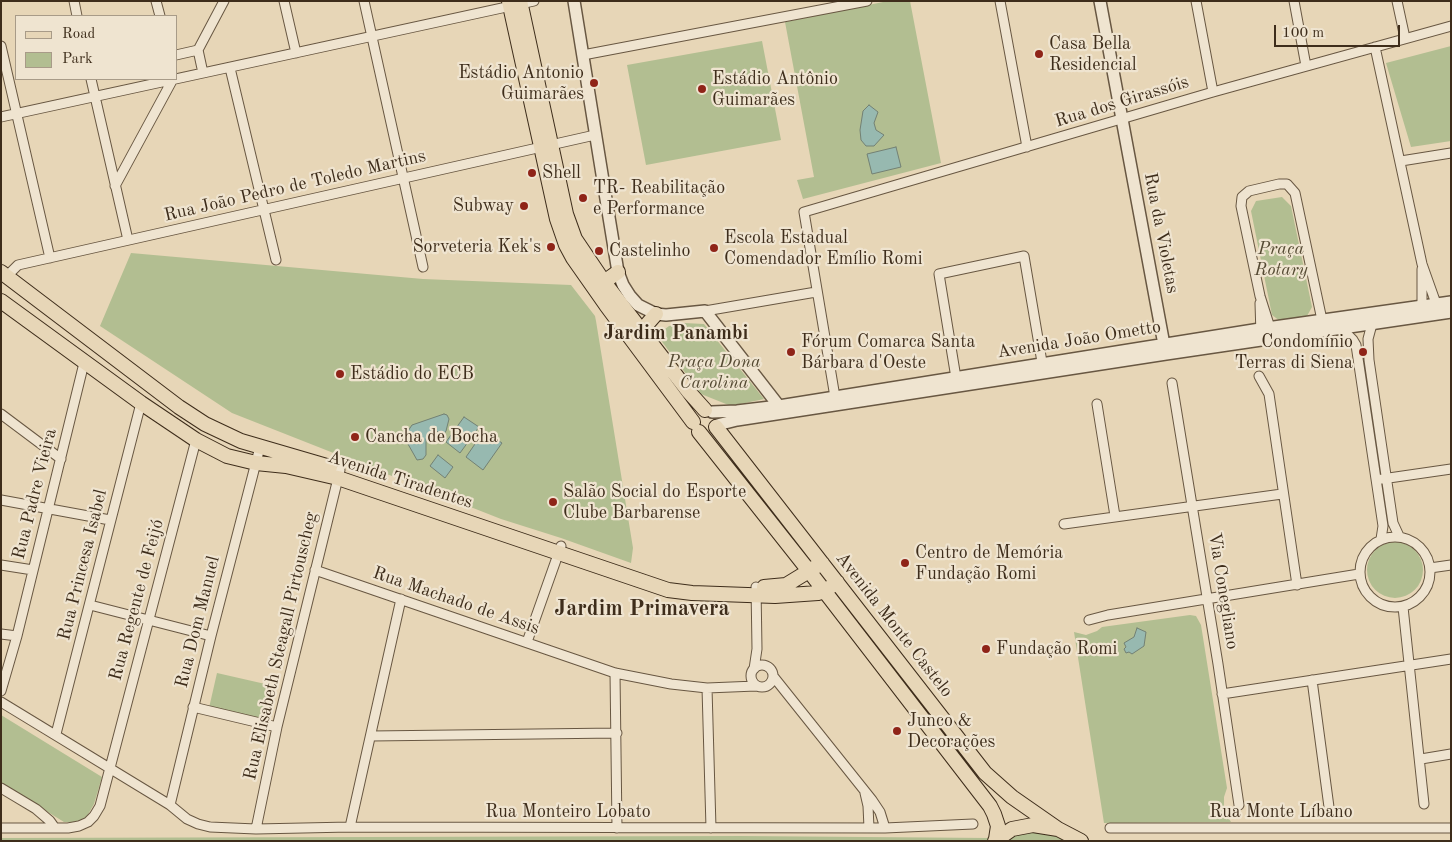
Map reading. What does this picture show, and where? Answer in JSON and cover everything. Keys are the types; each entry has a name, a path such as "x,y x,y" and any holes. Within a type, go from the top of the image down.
{"main road":[{"name":"Avenida Monte Castelo","path":"519,3 547,146 557,218 573,258 696,427 974,784 994,814 998,826 995,840"},
{"name":"Avenida Monte Castelo","path":"547,146 569,226 583,254 688,391 713,418 836,582 985,773 1012,797 1058,829"},
{"path":"604,282 618,272"},
{"name":"Avenida Tiradentes","path":"4,274 180,407 205,424 228,436 560,550 668,590 692,593 756,591 800,594 825,591"},
{"name":"Avenida Tiradentes","path":"1,301 141,403 196,440 227,456 256,463 339,474"},
{"path":"642,330 656,314"},
{"path":"698,412 713,418 714,430 706,434 696,427 698,412"},
{"name":"Avenida Tiradentes","path":"756,591 786,585 822,563"},
{"path":"825,591 836,582"},
{"path":"800,594 836,606"},
{"path":"974,784 979,786 986,784 985,773"},
{"path":"995,840 1017,827 1033,825 1058,829 1081,841"}],"street":[{"path":"74,1 77,15"},
{"path":"156,1 160,15"},
{"path":"204,74 198,50 224,1"},
{"path":"284,1 296,53"},
{"path":"364,1 423,267"},
{"path":"574,1 618,272 630,296 646,310 666,315 705,311 816,292 836,401"},
{"path":"583,55 867,1"},
{"path":"1000,1 1027,147"},
{"name":"Rua da Violetas","path":"1100,1 1165,349"},
{"path":"1196,1 1213,92"},
{"path":"1294,1 1306,66"},
{"path":"1397,1 1405,38"},
{"path":"178,78 519,3"},
{"name":"Rua dos Girassóis","path":"816,292 804,212 1213,92 1451,26"},
{"path":"1,46 50,258"},
{"path":"1376,47 1422,264 1438,309"},
{"path":"178,55 198,50"},
{"path":"230,68 276,260"},
{"path":"91,80 128,240"},
{"path":"1,117 169,80"},
{"path":"115,186 173,80"},
{"name":"Rua João Pedro de Toledo Martins","path":"4,274 18,265 595,135"},
{"path":"1401,162 1451,153"},
{"path":"1267,334 1241,206 1242,197 1249,191 1287,184 1295,193 1322,320"},
{"path":"956,382 938,274 1024,256 1043,368"},
{"path":"1421,311 1422,264"},
{"name":"Avenida João Ometto","path":"1438,309 1451,302"},
{"name":"Avenida João Ometto","path":"1267,334 1322,320 1438,309 1451,312"},
{"path":"705,311 782,410"},
{"name":"Avenida João Ometto","path":"713,418 737,420 836,401 1267,334 1342,329 1372,324 1421,311"},
{"path":"1372,324 1368,339 1369,360 1394,523 1399,536"},
{"path":"1342,329 1354,340 1356,345 1383,526 1381,539"},
{"name":"Rua Padre Vieira","path":"1,691 34,570 84,362"},
{"path":"1259,376 1269,394 1282,494 1297,585"},
{"name":"Via Conegliano","path":"1172,383 1239,805"},
{"name":"Rua Princesa Isabel","path":"56,734 141,403"},
{"path":"1097,404 1115,516"},
{"path":"1,414 61,459"},
{"name":"Rua Regente de Feijó","path":"1,828 79,826 88,822 100,806 196,440"},
{"name":"Rua Dom Manuel","path":"170,805 193,707 260,447"},
{"path":"1376,480 1451,469"},
{"name":"Rua Elisabeth Steagall Pirtouscheg","path":"256,829 277,727 339,474"},
{"path":"1064,524 1282,494"},
{"path":"1,500 110,520"},
{"path":"1399,536 1410,540 1420,547 1427,556 1430,568 1429,581 1424,593 1415,602 1403,607 1393,608 1383,606 1374,601 1364,589 1359,574 1360,565 1367,549 1381,539 1399,536"},
{"path":"527,642 560,550"},
{"path":"1,565 34,570"},
{"path":"1430,568 1451,565"},
{"name":"Rua Machado de Assis","path":"315,570 615,673 671,684 706,688 756,686"},
{"path":"1089,620 1108,615 1359,574"},
{"path":"756,591 757,649 752,682 756,686 766,687 787,694"},
{"path":"350,827 401,599"},
{"path":"90,605 211,636"},
{"path":"1403,607 1421,759 1424,804"},
{"path":"1,634 17,636"},
{"path":"757,649 764,666 770,669 773,676 880,812 884,828"},
{"path":"1222,694 1451,659"},
{"path":"752,673 764,666"},
{"path":"615,673 617,828"},
{"name":"Rua Machado de Assis","path":"734,686 752,673"},
{"path":"766,687 771,682 773,676"},
{"path":"1312,680 1329,808"},
{"path":"706,688 711,828"},
{"name":"Rua Monteiro Lobato","path":"1,702 170,805 187,819 210,827 256,829 350,827 884,828 973,824"},
{"path":"193,707 277,727"},
{"path":"371,736 617,733"},
{"path":"1421,759 1451,754"},
{"path":"1,788 36,809 50,821 54,828"},
{"path":"865,792 869,828"},
{"name":"Rua Monte Líbano","path":"1110,828 1451,828"}],"green space":[{"path":"888,1 910,1 941,163 803,199 797,180 814,177 785,22"},
{"name":"Estádio Antônio Guimarães","path":"762,41 781,140 646,165 627,65"},
{"path":"1451,46 1451,141 1411,147 1386,63"},
{"name":"Praça Rotary","path":"1282,197 1291,206 1312,307 1307,316 1280,321 1272,315 1251,211 1256,201"},
{"path":"131,253 423,279 571,285 595,316 633,548 631,563 501,519 232,413 100,326"},
{"name":"Praça Dona Carolina","path":"684,323 704,324 764,399 731,406 701,394 660,339 661,332 669,326"},
{"path":"1389,542 1401,542 1411,546 1419,554 1423,570 1419,586 1411,594 1401,598 1389,598 1379,594 1371,586 1367,576 1367,564 1371,554 1379,546"},
{"path":"1190,615 1196,616 1201,625 1227,788 1224,806 1231,822 1104,823 1074,632 1086,635 1102,627"},
{"path":"217,673 274,686 266,722 209,708"},
{"path":"1,715 102,777 94,804 86,818 78,822 64,822 1,783"},
{"path":"1029,831 1051,834 1070,841 1004,841 1012,835"},
{"path":"740,836 990,838 988,841 1,841 1,838"}],"water":[{"path":"869,105 878,112 874,123 876,130 884,135 874,146 866,146 861,140 860,130 863,111"},
{"path":"896,147 901,167 872,174 867,154"},
{"path":"444,414 449,419 446,431 443,435 435,430 430,432 426,439 426,455 423,459 417,460 404,437 412,425"},
{"path":"464,417 479,427 460,453 446,442"},
{"path":"484,431 502,443 483,470 466,457"},
{"path":"438,455 453,467 445,478 430,466"},
{"path":"1137,628 1146,632 1144,646 1132,654 1126,653 1124,643 1134,637"}],"place":[{"name":"Casa Bella Residencial","path":"1039,54"},
{"name":"Estádio Antonio Guimarães","path":"594,83"},
{"name":"Estádio Antônio Guimarães","path":"702,89"},
{"name":"Shell","path":"532,173"},
{"name":"TR- Reabilitação e Performance","path":"583,198"},
{"name":"Subway","path":"524,206"},
{"name":"Sorveteria Kek's","path":"551,247"},
{"name":"Escola Estadual Comendador Emílio Romi","path":"714,248"},
{"name":"Castelinho","path":"599,251"},
{"name":"Fórum Comarca Santa Bárbara d'Oeste","path":"791,352"},
{"name":"Condomínio Terras di Siena","path":"1363,352"},
{"name":"Estádio do ECB","path":"340,374"},
{"name":"Cancha de Bocha","path":"355,437"},
{"name":"Salão Social do Esporte Clube Barbarense","path":"553,502"},
{"name":"Centro de Memória Fundação Romi","path":"905,563"},
{"name":"Fundação Romi","path":"986,649"},
{"name":"Junco & Decorações","path":"897,731"}],"district":[{"name":"Jardim Panambi","path":"676,334"},
{"name":"Jardim Primavera","path":"642,609"}]}
